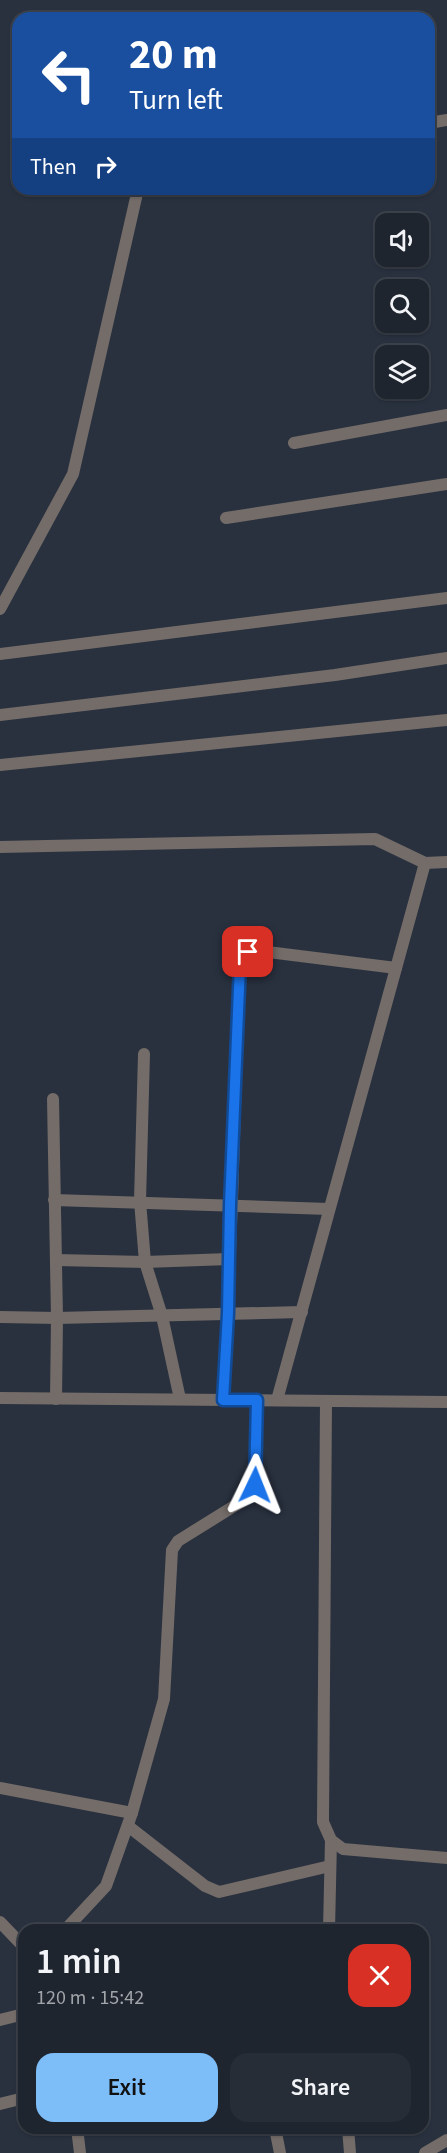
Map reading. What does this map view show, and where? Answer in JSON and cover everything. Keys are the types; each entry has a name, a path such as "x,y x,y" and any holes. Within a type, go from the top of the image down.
{"street":[{"path":"0,609 73,474 137,195"},
{"path":"294,443 447,415"},
{"path":"226,518 447,484"},
{"path":"0,654 447,598"},
{"path":"0,715 323,676 447,658"},
{"path":"0,765 447,720"},
{"path":"0,847 375,838 424,863 447,862"},
{"path":"278,1400 424,863"},
{"path":"223,1400 240,964 244,954 252,950 396,968"},
{"path":"144,1054 140,1201 145,1262 162,1316 180,1400"},
{"path":"53,1099 57,1318 56,1399"},
{"path":"54,1200 140,1201 330,1209"},
{"path":"56,1260 145,1262 229,1259"},
{"path":"0,1317 57,1318 302,1312"},
{"path":"0,1398 447,1402"},
{"path":"70,1924 106,1886 128,1827 164,1699 172,1550 178,1541 247,1498 252,1491 255,1485 257,1400"},
{"path":"326,1401 323,1822 331,1840 329,1924"},
{"path":"0,1788 132,1813"},
{"path":"128,1827 205,1886 219,1892 330,1866"},
{"path":"331,1840 343,1849 447,1858"},
{"path":"0,1922 18,1941"},
{"path":"0,2020 18,2016"},
{"path":"0,2104 18,2100"},
{"path":"78,2134 80,2153"},
{"path":"276,2134 280,2153"},
{"path":"348,2134 350,2153"},
{"path":"425,2153 447,2140"}],"route":[{"path":"248,952 244,954 240,964 223,1400 257,1400 255,1485"}]}
